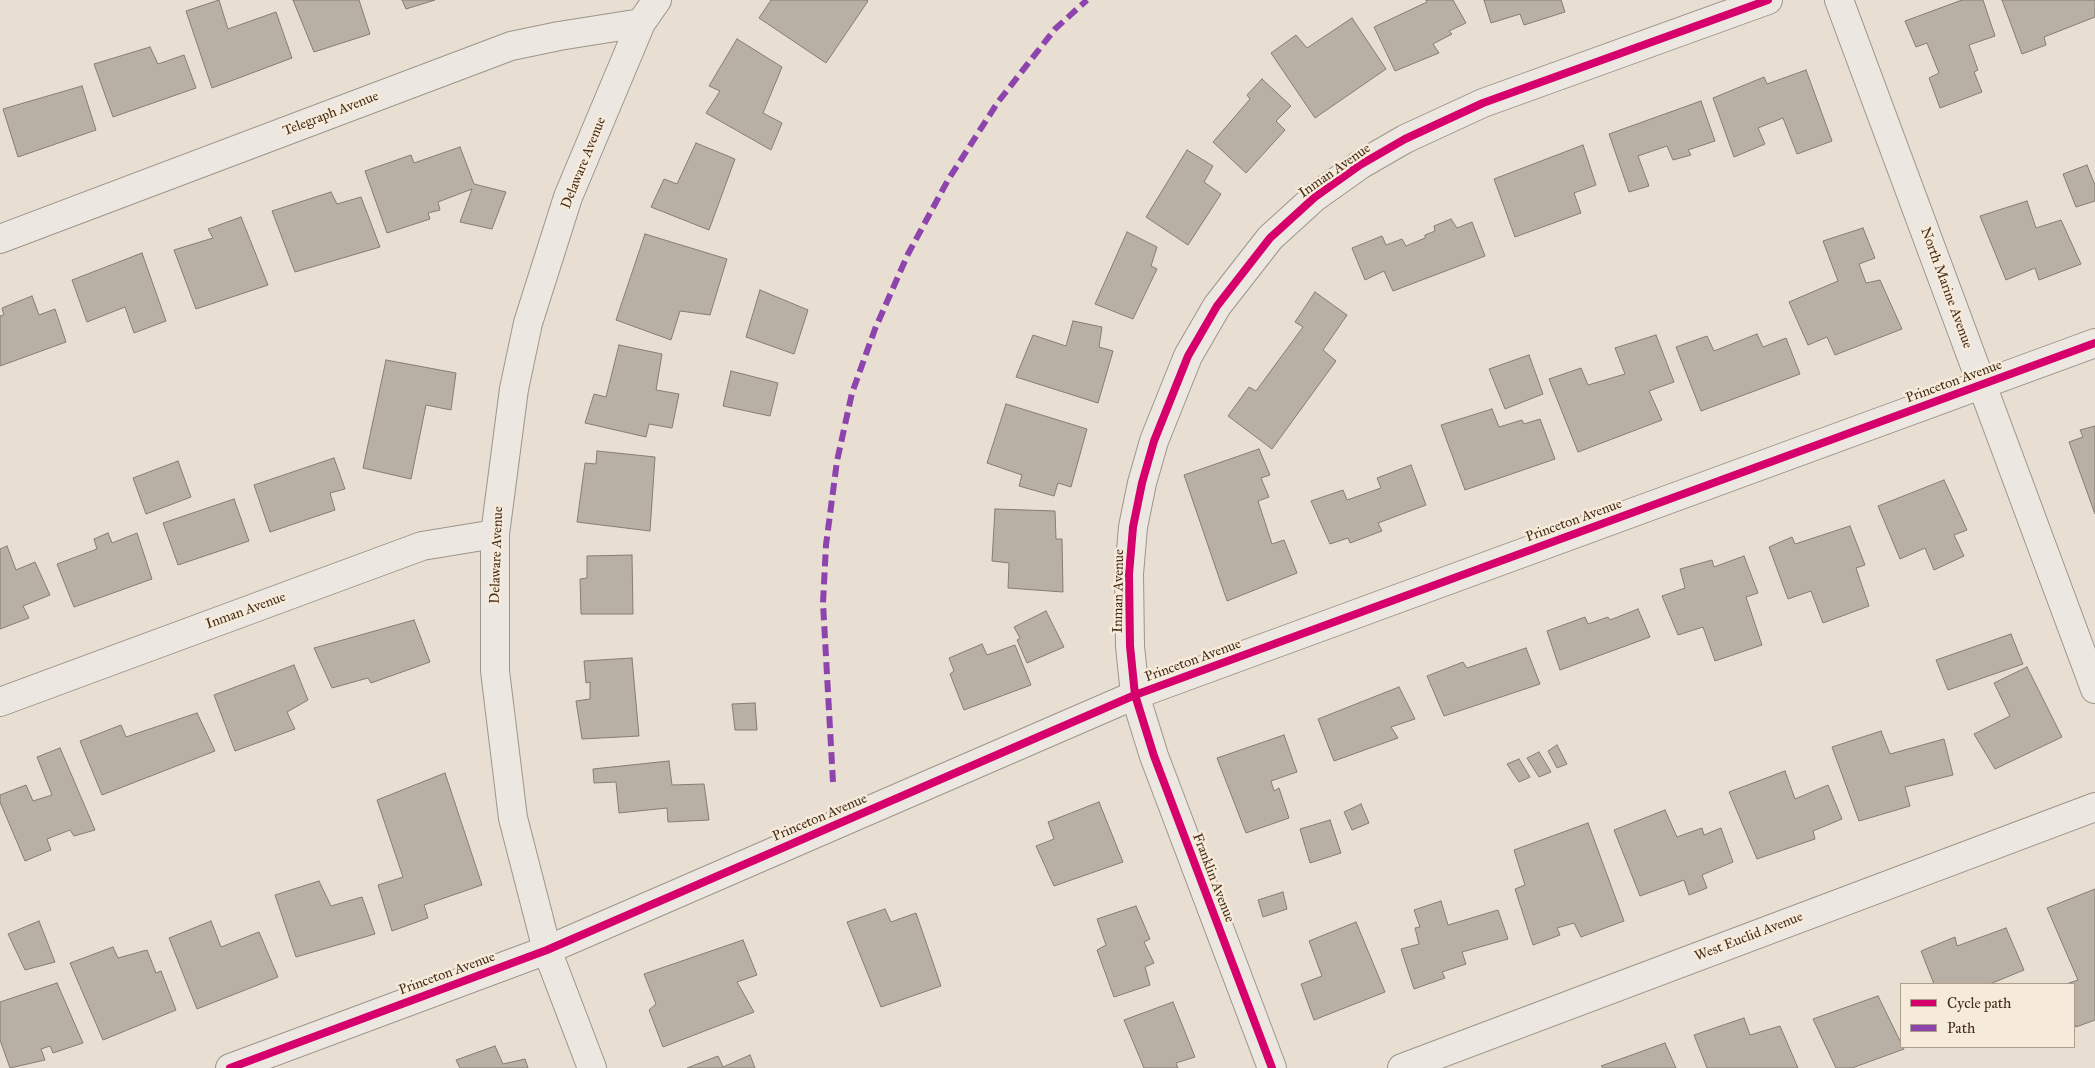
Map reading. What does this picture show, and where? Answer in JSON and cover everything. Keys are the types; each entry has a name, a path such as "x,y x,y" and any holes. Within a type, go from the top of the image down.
{"street":[{"path":"641,23 657,0"},
{"name":"Inman Avenue","path":"1135,695 1130,646 1129,574 1134,527 1142,483 1152,449 1170,398 1188,356 1217,306 1270,238 1316,197 1360,165 1442,120 1768,0"},
{"name":"North Marine Avenue","path":"1839,0 2095,689"},
{"name":"Telegraph Avenue","path":"0,239 511,46 641,23"},
{"name":"Delaware Avenue","path":"592,1068 547,950 513,818 496,671 495,534 514,389 528,323 568,197 641,23"},
{"name":"Princeton Avenue","path":"230,1068 547,950 1135,695 2095,343"},
{"name":"Inman Avenue","path":"0,702 422,546 495,534"},
{"name":"Franklin Avenue","path":"1135,695 1154,756 1272,1068"},
{"name":"West Euclid Avenue","path":"1402,1068 2095,807"}],"building":[{"path":"219,0 228,29 276,12 292,58 212,88 186,11"},
{"path":"293,0 359,0 370,34 314,52"},
{"path":"402,0 435,0 406,9"},
{"path":"771,0 868,1 826,63 759,18"},
{"path":"1426,0 1453,0 1466,23 1449,31 1452,34 1433,44 1439,53 1395,71 1374,27 1427,2"},
{"path":"1484,0 1561,0 1565,12 1524,25 1520,14 1491,23"},
{"path":"1962,0 1983,0 1995,36 1969,45 1978,70 1974,72 1982,92 1940,108 1929,78 1939,73 1927,43 1916,47 1905,21"},
{"path":"2002,0 2095,0 2095,17 2044,37 2046,45 2022,54"},
{"path":"1352,18 1386,69 1315,118 1271,53 1296,35 1307,48"},
{"path":"737,39 782,67 763,113 782,123 771,150 706,113 720,91 709,86"},
{"path":"150,47 158,64 184,55 196,88 113,117 94,64"},
{"path":"1806,70 1832,141 1797,154 1783,118 1758,128 1765,144 1734,157 1713,98 1764,77 1767,84"},
{"path":"1262,79 1291,106 1276,121 1285,130 1246,173 1213,142 1250,99 1247,95"},
{"path":"82,86 96,130 18,157 3,109"},
{"path":"1701,101 1715,141 1688,150 1691,155 1673,160 1667,146 1638,156 1649,186 1629,192 1609,134"},
{"path":"696,143 735,159 709,230 651,207 664,179 677,184"},
{"path":"1583,145 1596,185 1574,193 1581,213 1515,237 1494,179"},
{"path":"460,147 474,184 506,192 492,229 460,222 472,189 438,202 440,210 428,213 430,219 387,233 365,171 411,155 414,163"},
{"path":"1187,150 1213,166 1204,182 1221,194 1188,245 1146,217"},
{"path":"2087,165 2095,185 2095,201 2076,207 2063,174"},
{"path":"331,192 337,204 361,197 380,247 295,272 272,211"},
{"path":"2027,201 2036,228 2061,220 2081,264 2039,280 2035,268 2006,280 1980,216"},
{"path":"241,217 268,285 196,309 174,250 213,238 208,229"},
{"path":"1451,219 1457,228 1472,222 1485,256 1393,291 1384,271 1365,280 1352,248 1382,236 1386,245 1402,239 1406,246 1425,238 1425,235 1435,231 1434,226"},
{"path":"1863,228 1875,258 1859,264 1866,283 1880,280 1902,329 1835,355 1827,337 1808,345 1789,302 1838,281 1823,241"},
{"path":"1127,232 1157,247 1151,266 1157,269 1133,319 1095,304"},
{"path":"645,234 727,259 710,315 680,311 671,340 616,320"},
{"path":"142,253 166,321 134,333 125,307 87,322 72,280"},
{"path":"760,290 808,310 794,354 746,337"},
{"path":"1315,292 1347,315 1323,350 1336,361 1272,449 1228,416 1249,387 1256,391 1303,327 1295,322"},
{"path":"32,296 39,315 55,309 66,342 0,366 0,316 4,315 2,308"},
{"path":"1073,321 1102,327 1099,347 1113,351 1098,403 1016,377 1033,335 1066,346"},
{"path":"1757,334 1763,347 1786,338 1800,374 1701,411 1676,347 1707,336 1714,351"},
{"path":"1656,335 1674,382 1649,391 1662,420 1578,452 1549,379 1581,368 1588,385 1625,374 1615,348"},
{"path":"619,345 662,354 656,390 679,394 672,428 649,424 646,437 585,423 594,394 606,397"},
{"path":"1529,355 1543,394 1505,409 1489,369"},
{"path":"386,360 456,373 451,410 426,405 411,479 363,468"},
{"path":"731,371 778,383 770,416 723,406"},
{"path":"1006,404 1087,429 1071,487 1058,483 1054,496 1019,486 1022,475 987,463"},
{"path":"1492,409 1499,427 1522,420 1524,424 1540,419 1555,459 1465,490 1441,425"},
{"path":"2095,426 2095,514 2069,442 2083,437 2080,430"},
{"path":"1259,449 1270,475 1261,478 1269,497 1258,501 1272,544 1284,540 1297,573 1227,601 1184,475"},
{"path":"597,451 655,457 650,531 577,522 585,463 596,464"},
{"path":"334,458 345,489 330,493 335,510 270,532 254,485"},
{"path":"178,461 191,497 146,514 133,478"},
{"path":"1411,465 1426,505 1378,523 1382,531 1350,543 1348,538 1330,544 1311,501 1343,490 1347,500 1381,488 1377,478"},
{"path":"1944,480 1967,530 1954,535 1964,556 1934,570 1925,548 1900,559 1878,506"},
{"path":"234,499 249,541 178,565 163,523"},
{"path":"995,509 1055,511 1056,539 1062,539 1063,592 1008,588 1009,563 992,561"},
{"path":"1850,526 1865,565 1856,568 1869,606 1823,623 1811,591 1788,599 1769,547 1792,537 1795,544"},
{"path":"108,533 112,543 137,533 152,579 74,607 57,564 97,549 94,539"},
{"path":"7,546 16,570 35,562 50,595 23,606 29,618 0,629 0,549"},
{"path":"632,555 633,614 581,614 580,579 587,578 587,556"},
{"path":"1744,556 1758,593 1746,597 1762,645 1715,661 1703,627 1678,635 1662,596 1685,588 1680,569 1712,560 1714,567"},
{"path":"1638,609 1650,637 1560,670 1547,631 1585,617 1588,624 1608,617 1610,620"},
{"path":"1046,611 1064,647 1027,663 1017,640 1020,638 1014,627"},
{"path":"414,620 430,662 371,683 368,678 332,688 314,648"},
{"path":"2011,634 2023,664 1948,690 1936,660"},
{"path":"982,644 987,655 1015,645 1031,685 964,710 950,674 954,671 949,658"},
{"path":"1526,648 1540,684 1444,716 1427,676 1463,662 1467,668"},
{"path":"632,658 639,736 582,739 576,701 590,699 590,682 586,683 584,661"},
{"path":"294,665 308,700 287,712 295,729 235,751 214,695"},
{"path":"2027,667 2062,737 1995,769 1974,734 2010,716 1994,683"},
{"path":"1399,687 1415,719 1391,727 1398,738 1334,761 1318,719"},
{"path":"755,703 757,730 735,730 732,704"},
{"path":"197,713 215,751 102,795 80,741 121,725 126,737"},
{"path":"1881,731 1890,754 1944,739 1953,775 1905,787 1910,806 1859,821 1832,747"},
{"path":"1284,735 1297,772 1271,781 1274,791 1279,788 1289,818 1246,833 1217,758"},
{"path":"1557,745 1567,764 1557,768 1548,751"},
{"path":"60,748 95,830 74,836 70,830 47,839 51,850 25,861 0,802 0,795 26,785 33,801 52,795 37,757"},
{"path":"1539,752 1551,772 1539,777 1527,758"},
{"path":"1519,759 1530,777 1519,782 1507,764"},
{"path":"669,761 672,785 704,784 709,820 668,822 667,808 619,813 616,782 594,783 593,769"},
{"path":"1785,771 1795,799 1828,785 1842,819 1813,831 1815,839 1757,859 1729,792"},
{"path":"445,773 482,885 424,905 428,918 392,931 378,885 403,877 377,800"},
{"path":"1099,802 1123,862 1054,886 1036,846 1054,839 1048,822"},
{"path":"1361,804 1369,823 1352,830 1344,812"},
{"path":"1665,810 1677,837 1702,828 1704,835 1721,828 1733,862 1702,875 1707,888 1689,895 1684,880 1640,896 1614,830"},
{"path":"1330,820 1341,853 1310,863 1300,829"},
{"path":"1588,823 1624,921 1581,937 1574,923 1557,928 1560,935 1533,945 1515,889 1525,885 1514,850"},
{"path":"319,881 331,906 362,897 375,934 296,957 275,895"},
{"path":"2095,889 2095,1020 2076,1027 2075,983 2069,983 2078,980 2047,908"},
{"path":"1283,892 1287,909 1263,917 1258,900"},
{"path":"1441,901 1448,925 1498,910 1508,939 1462,952 1466,964 1442,972 1445,978 1414,989 1401,949 1419,944 1415,928 1420,927 1414,910"},
{"path":"1136,906 1150,939 1144,942 1154,963 1145,967 1150,985 1114,997 1097,950 1106,945 1097,919"},
{"path":"885,909 891,922 916,913 941,986 881,1007 847,922"},
{"path":"39,921 55,962 25,970 8,934"},
{"path":"211,921 221,947 259,932 278,977 197,1009 169,938"},
{"path":"1356,922 1385,992 1314,1020 1301,984 1322,976 1309,941"},
{"path":"2006,928 2024,970 1992,983 1934,983 1921,951 1955,937 1957,946"},
{"path":"743,940 757,975 737,982 754,1012 663,1047 649,1010 656,1004 644,974"},
{"path":"113,947 118,958 147,950 156,973 161,971 176,1010 103,1040 70,963"},
{"path":"57,983 83,1043 53,1053 50,1046 41,1049 45,1060 10,1068 0,1040 0,1002"},
{"path":"1878,996 1900,1041 1900,1048 1904,1049 1852,1068 1836,1068 1813,1019"},
{"path":"1173,1002 1195,1057 1176,1063 1178,1068 1144,1068 1124,1020"},
{"path":"1744,1018 1750,1035 1780,1026 1798,1068 1707,1068 1694,1035"},
{"path":"1665,1043 1676,1068 1603,1068 1601,1066"},
{"path":"495,1046 503,1064 525,1059 528,1068 460,1068 456,1060"},
{"path":"750,1055 755,1068 687,1068 718,1056 723,1067"}],"marked path":[{"path":"833,782 823,603 826,545 837,461 852,393 875,329 908,254 948,180 998,102 1055,29 1087,0"}],"cycle path":[{"path":"1272,1068 1154,756 1135,695 1130,646 1129,574 1133,527 1142,483 1154,441 1188,356 1217,306 1270,238 1315,197 1360,165 1405,139 1483,103 1768,0"},
{"path":"230,1068 547,950 1135,695 2095,343"}]}
